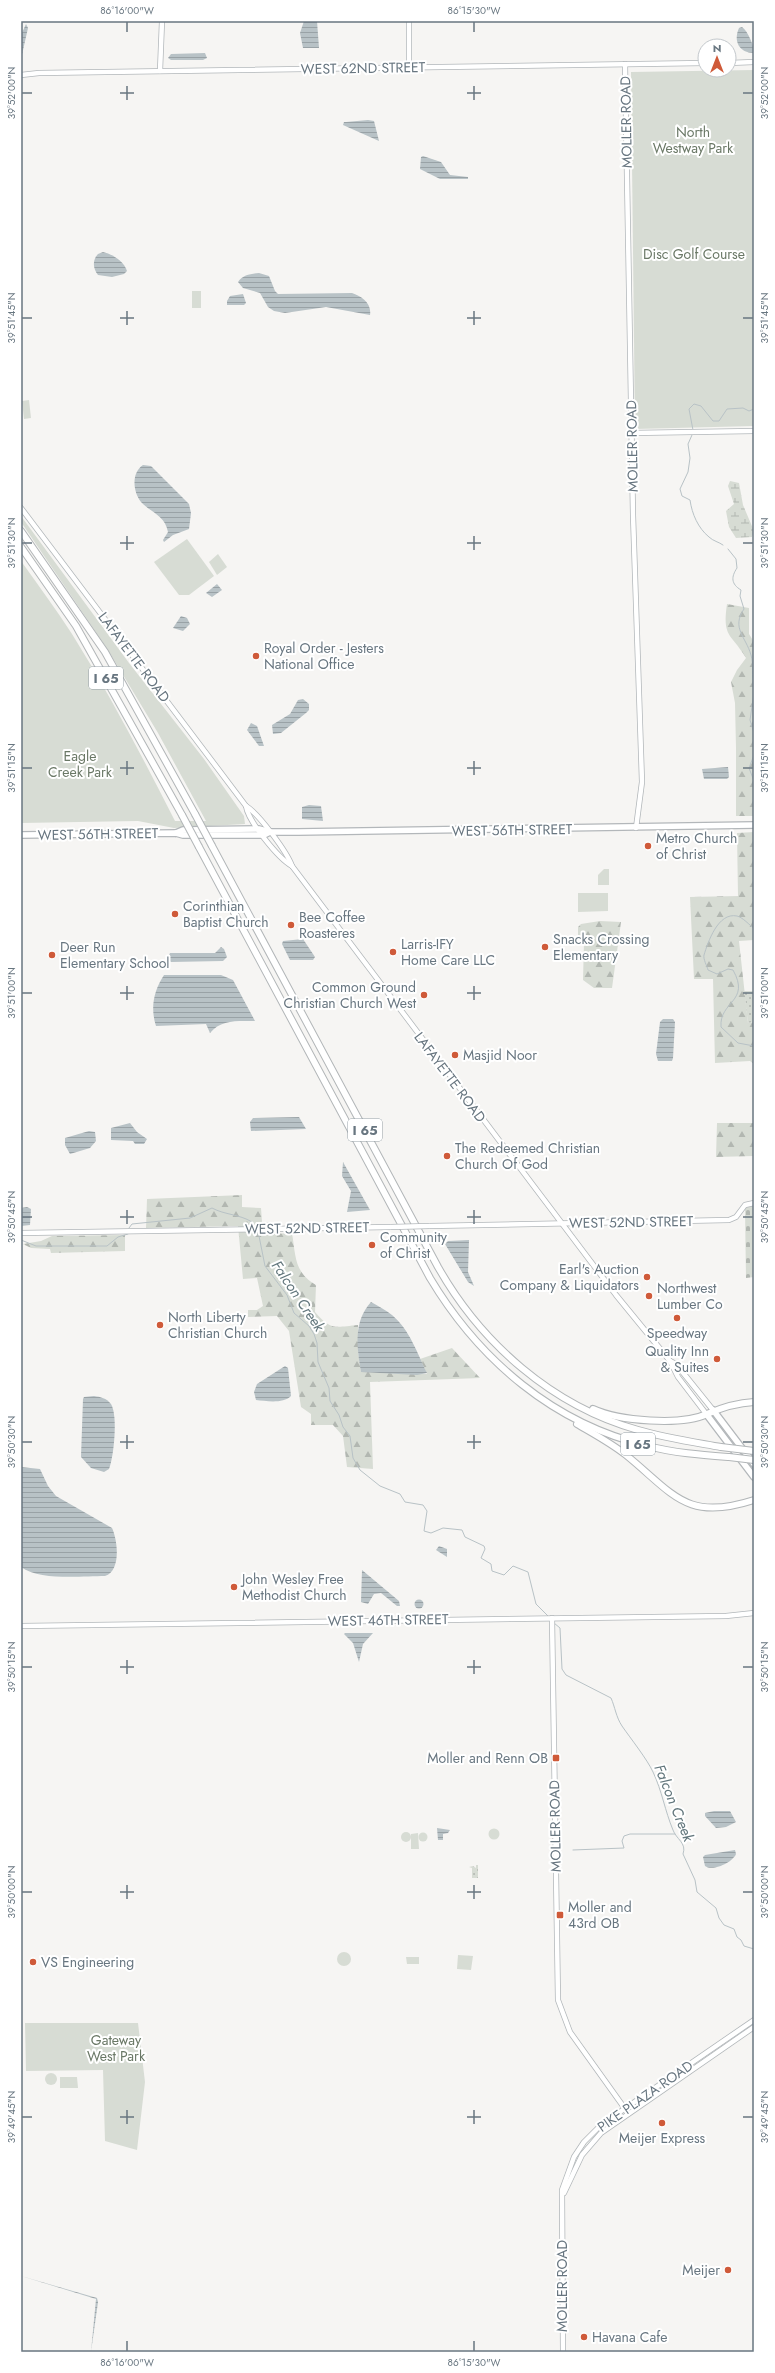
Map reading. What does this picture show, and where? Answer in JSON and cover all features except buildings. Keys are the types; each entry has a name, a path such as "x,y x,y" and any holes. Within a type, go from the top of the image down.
{"highway":[{"name":"I 65","path":"21,531 105,652 195,814 448,1284 468,1312 494,1342 531,1375 550,1389 581,1408 619,1424 663,1437 754,1451"},
{"name":"I 65","path":"21,547 76,626 182,815 439,1294 458,1321 486,1354 517,1382 553,1407 594,1428 633,1442 678,1452 754,1460"},
{"path":"550,1389 596,1411 632,1419 665,1421 707,1415 713,1410 736,1403 754,1402"},
{"path":"553,1407 621,1451 661,1487 677,1498 698,1506 713,1508 732,1507 754,1500"}],"main road":[{"name":"WEST 56TH STREET","path":"176,833 182,830 259,829 270,832 636,828 754,825"},
{"name":"WEST 56TH STREET","path":"21,835 176,833 183,835 264,835 270,832"},
{"name":"LAFAYETTE ROAD","path":"713,1410 754,1464"},
{"name":"LAFAYETTE ROAD","path":"707,1415 754,1477"}],"street":[{"path":"160,71 162,21"},
{"path":"409,21 409,67"},
{"path":"737,63 754,62"},
{"name":"WEST 62ND STREET","path":"21,75 160,71 697,63"},
{"name":"MOLLER ROAD","path":"625,64 632,433 642,782 636,828"},
{"path":"632,433 754,431"},
{"name":"LAFAYETTE ROAD","path":"21,508 246,806 270,832 289,858 292,866 562,1223 670,1361 678,1377 707,1415"},
{"name":"LAFAYETTE ROAD","path":"246,806 247,812 259,829 284,861 292,866"},
{"name":"WEST 52ND STREET","path":"21,1233 729,1220 736,1217 746,1204 754,1203"},
{"name":"LAFAYETTE ROAD","path":"670,1361 676,1364 713,1410"},
{"name":"WEST 46TH STREET","path":"21,1626 726,1616 754,1613"},
{"name":"MOLLER ROAD","path":"552,1618 557,1987 560,2009 570,2032 628,2113"},
{"name":"PIKE PLAZA ROAD","path":"562,2220 564,2193 562,2190 567,2174 581,2147 596,2129 624,2108 754,2020"},
{"name":"PIKE PLAZA ROAD","path":"564,2193 576,2166 589,2146 606,2129 754,2027"},
{"name":"MOLLER ROAD","path":"562,2220 562,2352"}],"green space":[{"name":"North Westway Park","path":"737,70 754,70 754,426 635,429 631,72 697,71 697,78 737,78"},
{"path":"192,291 201,291 201,308 192,308"},
{"path":"29,400 31,418 24,419 22,401"},
{"path":"730,481 739,483 743,505 754,531 752,537 736,538 729,527 726,511 734,504 728,486"},
{"name":"Eagle Creek Park","path":"21,516 129,663 204,759 244,816 245,824 174,828 138,821 21,823 21,561 60,615 100,680 175,821 206,821 158,733 108,650 21,522"},
{"path":"187,539 214,576 189,595 179,595 154,562"},
{"path":"218,554 227,567 217,575 209,562"},
{"path":"727,604 749,608 749,634 754,642 754,816 736,816 735,703 731,682 737,670 746,658 727,629"},
{"path":"754,832 754,940 739,941 748,1023 754,1022 754,1064 750,1061 715,1063 713,979 694,979 690,897 738,896 737,833"},
{"path":"604,869 609,869 609,885 598,885 598,875"},
{"path":"578,893 608,893 608,911 578,912"},
{"path":"600,921 621,922 612,988 594,988 583,980 584,942 578,936 578,927 581,924"},
{"path":"744,991 754,991 754,1022 748,1023"},
{"path":"717,1123 754,1123 754,1156 716,1157"},
{"path":"242,1195 242,1207 261,1208 262,1222 271,1222 271,1234 292,1233 297,1263 304,1275 316,1285 315,1312 320,1318 330,1325 339,1327 358,1325 358,1351 361,1372 427,1374 420,1359 452,1348 480,1378 370,1382 373,1469 347,1467 343,1436 333,1425 311,1425 311,1414 301,1407 289,1331 277,1316 248,1317 248,1310 257,1310 263,1306 257,1278 243,1279 238,1226 146,1228 147,1199"},
{"path":"748,1205 754,1205 754,1277 746,1278 745,1209"},
{"path":"125,1235 125,1251 51,1253 50,1249 31,1248 23,1244 41,1241 52,1236"},
{"path":"492,1829 496,1829 498,1830 498,1838 492,1839 489,1836 489,1832"},
{"path":"406,1832 411,1837 406,1842 401,1837"},
{"path":"418,1833 419,1849 411,1849 411,1834"},
{"path":"421,1833 425,1833 427,1837 425,1841 421,1841 419,1839 419,1835"},
{"path":"476,1865 478,1865 478,1878 472,1878 472,1868 469,1867 473,1866 476,1868"},
{"path":"344,1952 349,1954 351,1959 349,1964 344,1966 339,1964 337,1959 339,1954"},
{"path":"458,1955 473,1956 471,1970 457,1969"},
{"path":"406,1957 419,1957 419,1964 407,1964"},
{"name":"Gateway West Park","path":"25,2023 138,2023 145,2082 137,2150 105,2141 103,2070 26,2071"},
{"path":"51,2073 55,2075 57,2079 55,2083 51,2085 47,2083 45,2079 47,2075"},
{"path":"60,2077 77,2077 78,2088 60,2088"}],"shaded area":[{"path":"304,21 317,21 319,48 303,48 300,33"},
{"path":"26,24 28,28 21,59 21,35"},
{"path":"742,27 746,32 750,39 754,53 741,49 737,42 737,33 739,28"},
{"path":"205,53 207,58 203,60 171,60 168,58 171,54"},
{"path":"374,121 379,141 343,125 344,122"},
{"path":"423,156 441,162 450,175 468,177 468,179 440,179 420,169 421,157"},
{"path":"103,252 117,258 127,271 124,274 112,277 98,275 94,267 94,262 96,256"},
{"path":"259,273 269,276 275,291 278,294 352,293 362,298 368,304 370,315 326,307 285,313 274,311 268,307 260,293 243,288 238,282 247,275"},
{"path":"243,294 246,303 244,305 227,305 227,301 230,296"},
{"path":"143,465 151,466 189,504 191,513 189,529 173,535 164,542 163,540 168,532 164,522 141,502 136,493 134,483 136,473"},
{"path":"217,584 222,590 212,597 206,593"},
{"path":"181,616 187,618 190,624 183,631 173,628"},
{"path":"303,699 309,704 309,710 281,733 273,734 272,725 290,714 298,700"},
{"path":"251,723 257,726 264,746 259,746 247,730"},
{"path":"728,767 729,777 727,779 704,779 702,769"},
{"path":"309,805 321,806 323,821 302,819 302,807"},
{"path":"303,939 315,957 313,960 290,960 282,944 283,941"},
{"path":"221,947 224,949 227,957 223,961 171,962 167,959 170,953 215,953"},
{"path":"164,975 221,975 233,980 255,1021 225,1023 214,1028 210,1033 206,1024 156,1026 153,1013 154,999 155,993"},
{"path":"663,1019 673,1019 675,1022 672,1061 658,1061 656,1054 660,1022"},
{"path":"299,1117 306,1129 251,1131 250,1122 253,1118"},
{"path":"130,1123 137,1132 147,1139 144,1144 135,1144 133,1141 111,1140 111,1128"},
{"path":"89,1131 95,1132 96,1141 90,1148 70,1154 65,1145 65,1138"},
{"path":"343,1162 370,1210 347,1212 351,1191 342,1176"},
{"path":"27,1207 31,1209 30,1225 21,1226 21,1208"},
{"path":"469,1240 468,1272 474,1286 468,1282 445,1244 448,1241"},
{"path":"371,1302 392,1315 404,1328 427,1373 417,1375 361,1372 358,1353 359,1326 365,1310"},
{"path":"285,1366 288,1368 291,1396 288,1399 279,1401 256,1400 254,1392 257,1384"},
{"path":"94,1396 107,1400 113,1409 115,1426 111,1463 109,1469 104,1472 91,1468 81,1457 83,1399 84,1397"},
{"path":"21,1467 40,1469 48,1486 56,1496 112,1528 116,1540 117,1555 114,1568 110,1573 105,1576 62,1577 39,1574 21,1567"},
{"path":"439,1546 447,1549 447,1557 436,1550"},
{"path":"362,1570 399,1601 400,1606 397,1606 381,1593 374,1594 368,1604 361,1602"},
{"path":"419,1599 424,1604 419,1609 414,1604"},
{"path":"373,1633 363,1644 359,1662 353,1643 344,1634"},
{"path":"714,1811 730,1811 736,1822 726,1827 716,1828 705,1816 705,1813"},
{"path":"437,1828 450,1830 448,1833 443,1834 443,1840 438,1840"},
{"path":"735,1850 736,1854 727,1863 713,1868 705,1866 703,1857 705,1855"},
{"path":"21,2276 97,2298 98,2302 91,2352 96,2299"}],"waterway":[{"path":"693,430 689,409 694,404 701,406 713,421 719,421 727,409 743,408 749,411 754,409"},
{"path":"692,435 688,444 690,458 688,472 680,489 682,496 690,500 694,515 705,533 723,545"},
{"path":"728,549 736,559 737,568 733,580 735,585 741,590 740,596 744,609 740,616 739,627 751,655 754,686"},
{"path":"754,693 750,720 754,733"},
{"path":"754,755 749,768 754,781"},
{"path":"754,929 746,921 737,916 730,916 724,919 719,923 711,936 704,957 708,970 717,974 728,969 733,970 738,981 737,995 725,1012 722,1018 721,1027 738,1043 754,1046"},
{"name":"Falcon Creek","path":"129,1228 132,1224 190,1218 212,1208 247,1219 252,1222 253,1226"},
{"name":"Falcon Creek","path":"254,1232 259,1236 265,1266 287,1295 294,1313 309,1326 314,1334 317,1343 318,1362 329,1388 330,1401 339,1415 343,1427 350,1436 353,1458 360,1470 380,1486 400,1494 405,1502 423,1505 427,1511 424,1531 431,1533 443,1528 462,1530 465,1537 484,1546 485,1549 481,1558 491,1564 492,1571 504,1575 513,1566 528,1572 536,1604 548,1616"},
{"name":"Falcon Creek","path":"21,1240 36,1246 107,1246 118,1237 128,1234"},
{"name":"Falcon Creek","path":"554,1623 560,1628 562,1669 566,1675 611,1698 620,1723 650,1767 659,1786 674,1833 684,1847 683,1854 695,1880 697,1892 716,1908 719,1918 724,1925 734,1929 737,1937 741,1940 744,1946 754,1949"},
{"path":"573,1850 624,1848 622,1841 624,1836 630,1834 675,1834"}],"place":[{"name":"Royal Order - Jesters National Office","path":"256,656"},
{"name":"Metro Church of Christ","path":"648,846"},
{"name":"Corinthian Baptist Church","path":"175,914"},
{"name":"Bee Coffee Roasteres","path":"291,925"},
{"name":"Snacks Crossing Elementary","path":"545,947"},
{"name":"Larris-IFY Home Care LLC","path":"393,952"},
{"name":"Deer Run Elementary School","path":"52,955"},
{"name":"Common Ground Christian Church West","path":"424,995"},
{"name":"Masjid Noor","path":"455,1055"},
{"name":"The Redeemed Christian Church Of God","path":"447,1156"},
{"name":"Community of Christ","path":"372,1245"},
{"name":"Earl's Auction Company & Liquidators","path":"647,1277"},
{"name":"Northwest Lumber Co","path":"649,1296"},
{"name":"Speedway","path":"677,1318"},
{"name":"North Liberty Christian Church","path":"160,1325"},
{"name":"Quality Inn & Suites","path":"717,1359"},
{"name":"John Wesley Free Methodist Church","path":"234,1587"},
{"name":"Moller and Renn OB","path":"556,1758"},
{"name":"Moller and 43rd OB","path":"560,1915"},
{"name":"VS Engineering","path":"33,1962"},
{"name":"Meijer Express","path":"662,2123"},
{"name":"Meijer","path":"728,2270"},
{"name":"Havana Cafe","path":"584,2337"}],"park label":[{"name":"Disc Golf Course","path":"694,254"}]}
